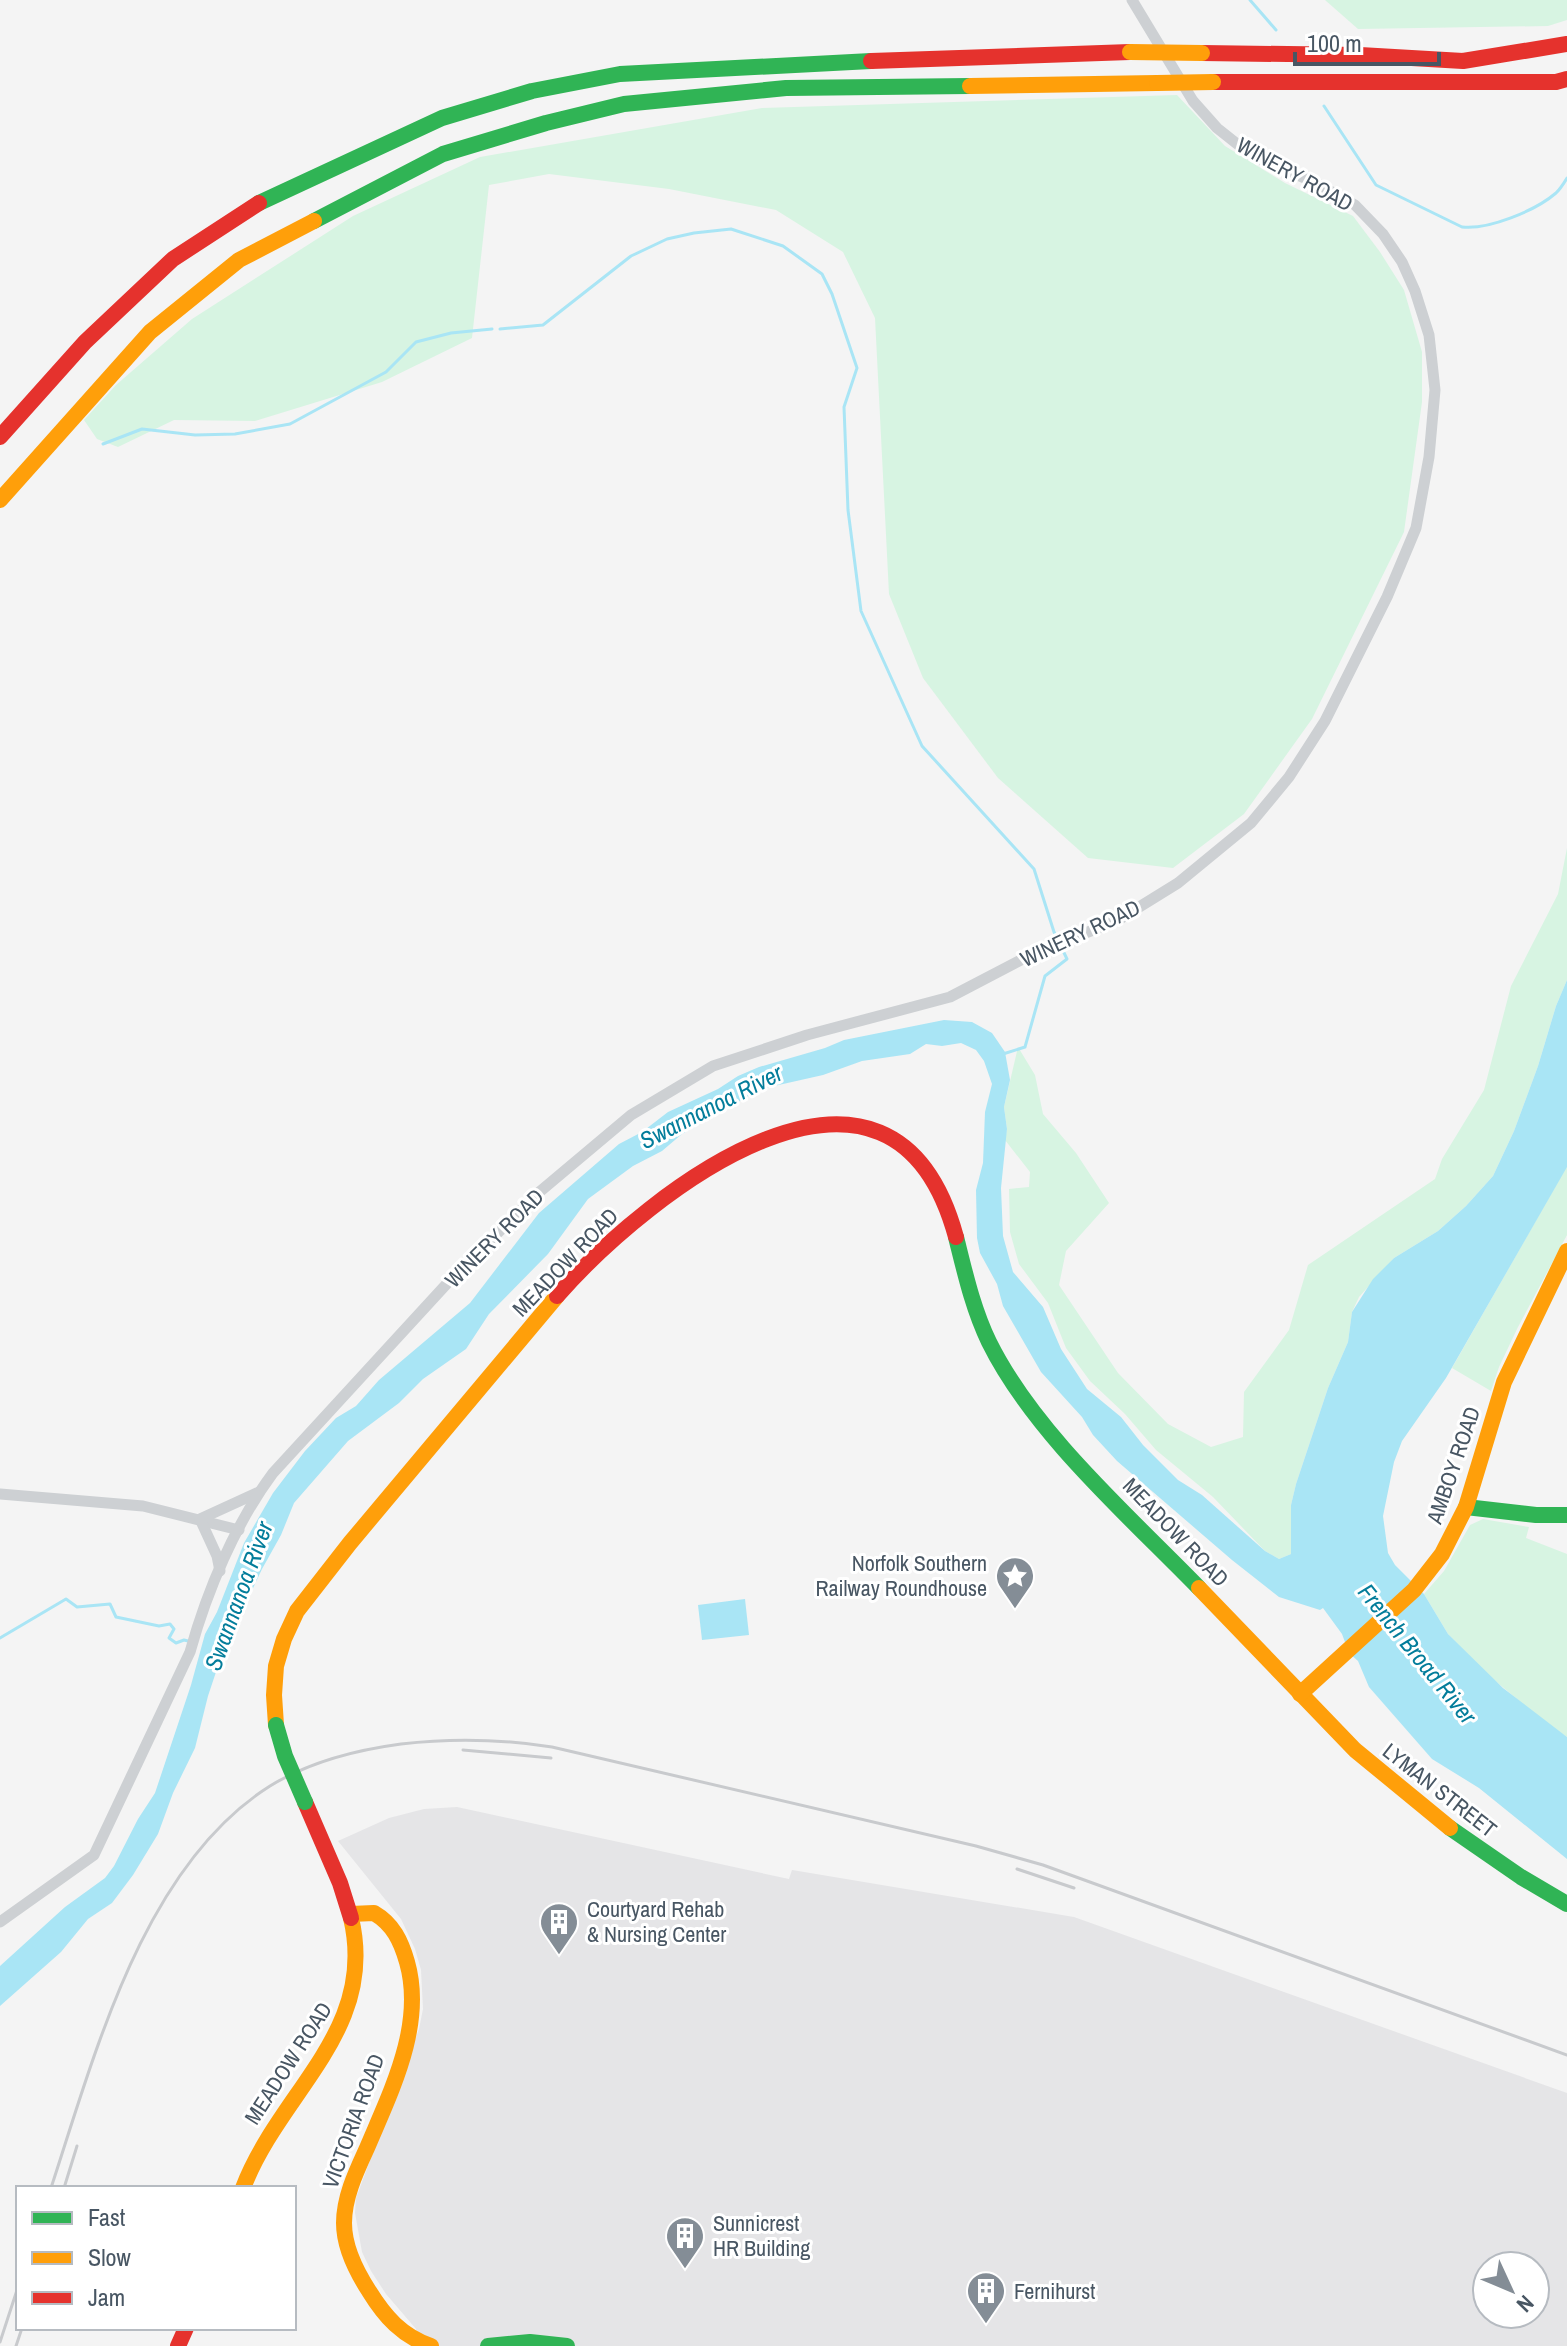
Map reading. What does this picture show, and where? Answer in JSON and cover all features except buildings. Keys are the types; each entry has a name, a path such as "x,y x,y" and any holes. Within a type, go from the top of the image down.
{"main road":[{"path":"0,437 85,342 173,259 264,200 442,118 532,91 620,74 945,57 1130,52 1360,55 1463,61 1567,44"},
{"path":"0,500 150,332 239,260 443,154 546,123 639,103 786,88 1213,82 1540,82 1567,79"},
{"name":"MEADOW ROAD","path":"244,2186 261,2147 330,2046 350,2007 358,1965 351,1914 285,1756 276,1725 275,1665 286,1631 297,1611 578,1274 639,1217 684,1185 763,1139 786,1129 817,1123 850,1124 900,1145 920,1162 946,1206 982,1326 1024,1400 1057,1441 1300,1694"},
{"name":"AMBOY ROAD","path":"1300,1694 1414,1590 1452,1537 1466,1507 1504,1382 1567,1251"},
{"path":"1466,1507 1536,1515 1567,1515"},
{"path":"1271,1665 1295,1675 1311,1675 1325,1670"},
{"name":"LYMAN STREET","path":"1300,1694 1355,1750 1431,1815 1521,1877 1567,1904"},
{"name":"VICTORIA ROAD","path":"351,1914 374,1913 394,1929 410,1968 414,2002 393,2079 348,2193 345,2233 357,2272 380,2309 405,2335 431,2346"},
{"path":"488,2346 530,2342 567,2346"}],"street":[{"name":"WINERY ROAD","path":"0,1922 94,1855 190,1652 239,1530 273,1473 453,1277 537,1194 631,1115 713,1066 807,1035 950,997 1042,949 1115,922 1178,883 1251,823 1289,777 1349,676 1416,528 1429,457 1435,390 1429,335 1415,291 1402,262 1383,234 1355,205 1316,183 1251,155 1217,128 1193,101 1132,0"},
{"path":"200,1519 259,1492"},
{"path":"0,1494 143,1506 239,1530"},
{"path":"200,1519 217,1556 220,1572"}],"shaded area":[{"path":"457,1807 789,1879 792,1870 1074,1917 1567,2093 1567,2346 422,2346 416,2329 371,2271 362,2252 355,2213 356,2198 419,2029 423,2009 421,1970 401,1919 338,1841 389,1818 424,1809"}],"green space":[{"path":"1325,0 1567,0 1567,20 1548,26 1358,29"},
{"path":"1177,95 1225,146 1285,183 1353,216 1404,290 1422,352 1422,402 1404,532 1312,719 1244,814 1173,868 1088,858 998,778 923,678 889,594 875,318 843,252 776,210 669,189 549,174 489,185 472,338 382,382 255,421 174,420 118,447 97,439 84,420 116,385 192,319 353,216 480,157 762,108"},
{"path":"1567,848 1567,980 1514,1131 1493,1176 1466,1206 1438,1231 1394,1258 1359,1297 1352,1312 1348,1342 1328,1388 1296,1484 1291,1505 1291,1554 1279,1559 1265,1551 1213,1497 1156,1450 1125,1414 1090,1381 1066,1348 1048,1303 1019,1264 1010,1232 1009,1189 1029,1187 1030,1172 1005,1140 1004,1107 1018,1047 1035,1075 1043,1114 1076,1153 1109,1203 1066,1251 1059,1285 1118,1373 1168,1424 1211,1447 1243,1437 1244,1392 1289,1330 1308,1265 1435,1179 1442,1159 1484,1090 1511,986 1558,894"},
{"path":"1567,1166 1567,1235 1518,1327 1491,1391 1452,1368"},
{"path":"1483,1519 1529,1527 1526,1538 1567,1554 1567,1737 1487,1674 1448,1634 1424,1594 1444,1571 1470,1525"}],"water":[{"path":"1567,980 1567,1167 1446,1378 1402,1441 1394,1462 1383,1516 1388,1553 1395,1565 1424,1594 1448,1634 1503,1688 1567,1737 1567,1859 1479,1788 1432,1759 1369,1687 1358,1661 1349,1653 1342,1634 1323,1608 1320,1610 1279,1597 1232,1560 1117,1461 1041,1372 1003,1306 997,1284 980,1253 977,1238 976,1190 983,1163 985,1112 992,1084 984,1061 976,1050 961,1043 942,1046 926,1044 910,1054 862,1061 823,1075 761,1089 633,1166 588,1199 548,1254 489,1314 466,1349 423,1379 399,1403 348,1441 294,1503 222,1654 195,1748 173,1793 158,1834 133,1875 112,1903 88,1919 61,1952 0,2006 0,1966 65,1907 105,1878 155,1793 205,1634 244,1543 273,1493 305,1451 336,1418 356,1406 379,1380 470,1303 539,1213 619,1144 642,1132 668,1112 718,1089 738,1076 844,1040 944,1020 972,1022 992,1033 1005,1052 1010,1080 1004,1107 1007,1129 1001,1188 1003,1236 1013,1272 1043,1307 1061,1349 1087,1389 1121,1417 1143,1445 1178,1480 1202,1495 1265,1551 1279,1559 1291,1554 1291,1505 1296,1484 1328,1388 1348,1342 1352,1312 1373,1279 1394,1258 1438,1231 1493,1176 1514,1131"},
{"path":"745,1599 749,1635 702,1640 698,1605"}],"waterway":[{"path":"1250,0 1276,30"},
{"path":"1324,106 1376,185 1462,227 1498,222 1524,212 1556,193 1567,178"},
{"path":"500,329 543,325 631,256 667,239 694,233 731,229 783,246 822,274 857,368 844,407 848,510 861,611 922,746 1034,869 1054,932 1067,959 1045,976 1025,1047 1003,1054"},
{"path":"103,444 142,429 195,435 235,434 290,424 386,372 416,342 451,333 492,329"},
{"path":"0,1638 66,1599 77,1607 110,1604 116,1617 159,1626 170,1624 174,1629 169,1638 176,1643 188,1641"}],"railway":[{"path":"52,2186 106,2023 129,1967 156,1913 188,1864 226,1821 285,1778 350,1754 420,1742 476,1740 552,1747 976,1846 1043,1865 1567,2055"},
{"path":"463,1750 551,1758"},
{"path":"1017,1869 1074,1888"},
{"path":"65,2186 77,2146"},
{"path":"0,2342 16,2293"},
{"path":"16,2346 21,2330"}],"traffic: fast":[{"path":"259,203 442,118 532,91 620,74 871,61"},
{"path":"314,221 443,154 546,123 624,104 786,88 970,86"},
{"path":"956,1237 978,1317 1008,1376 1056,1441 1199,1588"},
{"path":"1466,1507 1536,1515 1567,1515"},
{"path":"276,1725 285,1756 305,1802"},
{"path":"1450,1828 1521,1877 1567,1904"},
{"path":"488,2346 530,2342 567,2346"}],"traffic: slow":[{"path":"1130,52 1202,53"},
{"path":"1157,83 1213,82"},
{"path":"970,86 1157,83"},
{"path":"0,500 150,332 239,260 314,221"},
{"path":"1300,1694 1414,1590 1442,1554 1466,1507 1504,1382 1567,1251"},
{"path":"276,1725 276,1666 297,1611 350,1543 557,1296"},
{"path":"1199,1588 1355,1750 1450,1828"},
{"path":"351,1914 374,1913 395,1934 407,1962 412,2010 409,2034 395,2081 348,2194 344,2223 346,2241 360,2275 381,2309 403,2331 431,2346"},
{"path":"244,2186 259,2153 338,2028 351,1994 356,1958 351,1918"}],"traffic: jam":[{"path":"1202,53 1360,55 1463,61 1567,44"},
{"path":"871,61 1130,52"},
{"path":"1213,82 1556,82 1567,79"},
{"path":"0,437 85,342 173,259 259,203"},
{"path":"557,1296 649,1209 707,1169 767,1139 826,1125 880,1132 924,1168 956,1237"},
{"path":"305,1802 340,1883 351,1918"},
{"path":"178,2346 185,2330"}],"place":[{"name":"Norfolk Southern Railway Roundhouse","path":"1015,1610"},
{"name":"Courtyard Rehab & Nursing Center","path":"559,1956"},
{"name":"Sunnicrest HR Building","path":"685,2270"},
{"name":"Fernihurst","path":"986,2325"}],"water label":[{"name":"Swannanoa River","path":"711,1107"},
{"name":"Swannanoa River","path":"239,1596"},
{"name":"French Broad River","path":"1417,1654"}]}
